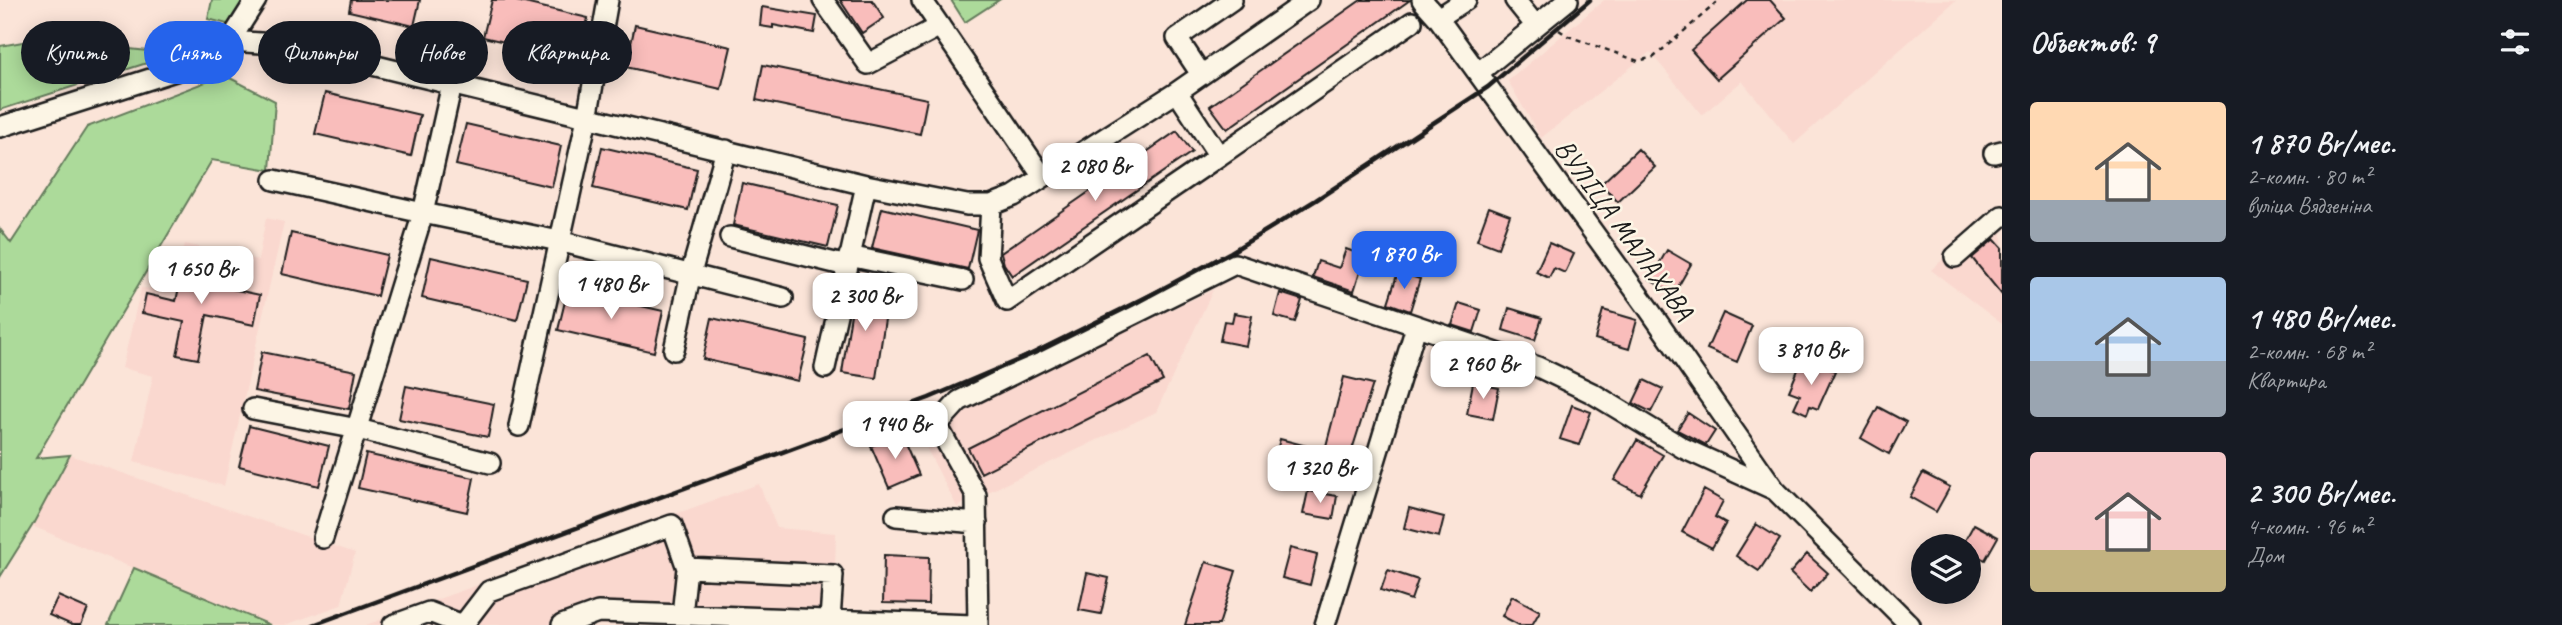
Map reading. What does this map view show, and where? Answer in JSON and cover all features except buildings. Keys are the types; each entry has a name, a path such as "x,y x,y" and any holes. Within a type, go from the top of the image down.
{"street":[{"path":"243,21 256,0"},
{"path":"519,426 587,118 608,0"},
{"path":"823,0 868,64 940,26"},
{"path":"922,0 1043,177"},
{"path":"1201,74 1177,38 1232,0"},
{"path":"323,538 423,214 452,84 866,185 967,205 991,205 1014,196 1177,92 1309,0"},
{"name":"ВУЛІЦА МАЛАХАВА","path":"1422,0 1648,308 1775,490 1910,625"},
{"path":"1438,19 1466,0"},
{"path":"1515,0 1542,21"},
{"path":"1483,80 1542,21 1568,0"},
{"path":"991,205 988,258 1007,301 1412,22"},
{"path":"244,42 290,45 395,70"},
{"path":"0,127 144,81"},
{"path":"1177,92 1219,156"},
{"path":"674,350 691,273 726,150"},
{"path":"274,180 559,241 783,298"},
{"path":"825,368 866,185"},
{"path":"1955,257 2002,216"},
{"path":"730,237 963,281"},
{"path":"562,625 598,612 976,625 976,495 937,425 959,401 1235,264 1538,367 1592,393 1683,448 1775,490"},
{"path":"1325,625 1416,327"},
{"path":"253,409 358,429 490,463"},
{"path":"896,516 976,523"},
{"path":"393,625 429,612 463,625 489,591 672,525 687,568 682,615"},
{"path":"687,568 833,575 830,620"}],"path":[{"path":"1542,21 1568,36 1638,61 1654,57 1720,0"}],"shaded area":[{"path":"1604,0 1956,0 1794,144 1742,81 1702,115 1650,52 1541,138 1508,81"},
{"path":"2002,207 2002,324 1931,270"},
{"path":"266,218 284,222 224,486 134,462 153,376 122,368 141,288 172,289 185,244 258,260"},
{"path":"1213,290 1156,412 957,507 916,428"},
{"path":"70,455 355,553 341,605 285,625 270,625 32,526"},
{"path":"759,484 777,528 836,533 834,609 956,614 956,625 366,625"}],"green space":[{"path":"212,0 248,0 234,21 208,19"},
{"path":"951,0 999,0 965,22"},
{"path":"21,42 21,84 81,84 0,110 0,46"},
{"path":"130,49 144,51 144,64 130,68"},
{"path":"200,84 242,84 275,101 270,170 212,160 36,458 70,455 32,526 0,577 0,229 11,243 87,127"},
{"path":"134,568 270,625 108,625"}],"railway":[{"path":"313,625 929,398 1037,352 1231,252 1316,200 1488,87 1590,0"}]}
